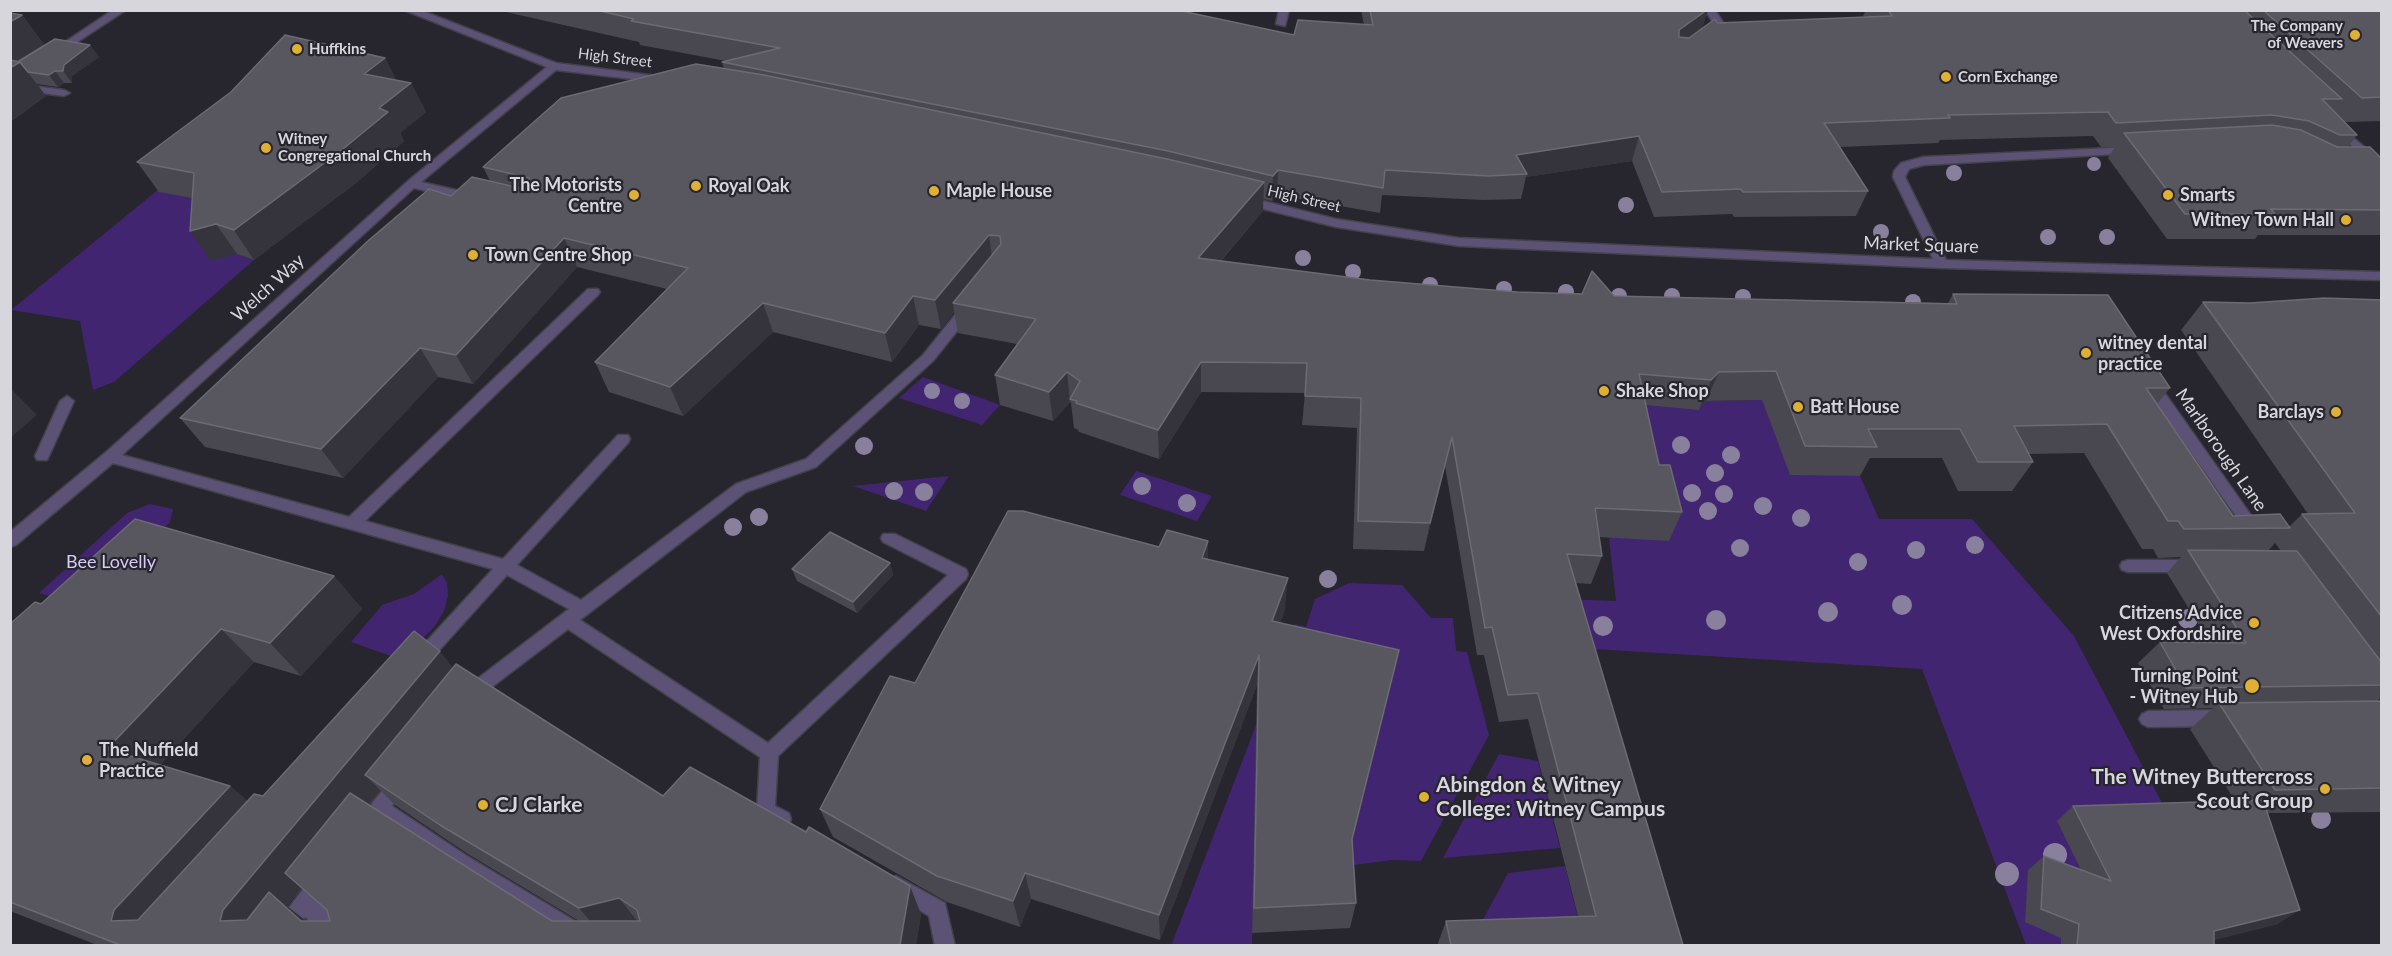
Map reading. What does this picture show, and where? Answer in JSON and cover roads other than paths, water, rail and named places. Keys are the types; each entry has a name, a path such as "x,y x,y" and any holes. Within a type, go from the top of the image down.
{"street":[{"path":"41,60 121,10"},
{"name":"High Street","path":"409,10 518,50 554,66 681,83"},
{"path":"1281,24 1284,10"},
{"path":"1704,40 1721,27 1710,10"},
{"name":"Welch Way","path":"10,541 110,457 412,184 554,66"},
{"path":"10,86 64,93"},
{"path":"2325,117 2380,167"},
{"path":"1942,264 1899,177 1900,171 1905,166 1923,161 2145,150"},
{"path":"2363,152 2382,151"},
{"path":"2355,166 2380,167"},
{"path":"412,184 487,201"},
{"name":"High Street","path":"1231,197 1336,223 1460,242"},
{"name":"Market Square","path":"1460,242 1942,264 2382,276"},
{"path":"353,523 593,292"},
{"path":"459,708 474,690 741,488 811,463 928,358 977,297"},
{"name":"Marlborough Lane","path":"2157,393 2265,546"},
{"path":"42,456 67,401"},
{"path":"411,670 623,438"},
{"path":"110,457 504,566 769,753"},
{"path":"797,827 766,810 769,753 960,574 889,538"},
{"path":"2128,566 2209,566"},
{"path":"2148,719 2242,718"},
{"path":"365,825 408,772"},
{"path":"379,808 460,862 598,945"},
{"path":"270,945 338,860"},
{"path":"878,874 938,910 945,945"},
{"path":"304,903 353,945"}],"place":[{"name":"The Company of Weavers","path":"2355,35"},
{"name":"Huffkins","path":"297,49"},
{"name":"Corn Exchange","path":"1946,77"},
{"name":"Witney Congregational Church","path":"266,148"},
{"name":"Royal Oak","path":"696,186"},
{"name":"Maple House","path":"934,191"},
{"name":"The Motorists Centre","path":"634,195"},
{"name":"Smarts","path":"2168,195"},
{"name":"Witney Town Hall","path":"2346,220"},
{"name":"Town Centre Shop","path":"473,255"},
{"name":"witney dental practice","path":"2086,353"},
{"name":"Shake Shop","path":"1604,391"},
{"name":"Batt House","path":"1798,407"},
{"name":"Barclays","path":"2336,412"},
{"name":"Citizens Advice West Oxfordshire","path":"2254,623"},
{"name":"Turning Point - Witney Hub","path":"2252,686"},
{"name":"The Nuffield Practice","path":"87,760"},
{"name":"The Witney Buttercross Scout Group","path":"2325,789"},
{"name":"Abingdon & Witney College: Witney Campus","path":"1424,797"},
{"name":"CJ Clarke","path":"483,805"}],"park label":[{"name":"Bee Lovelly","path":"111,562"}]}
